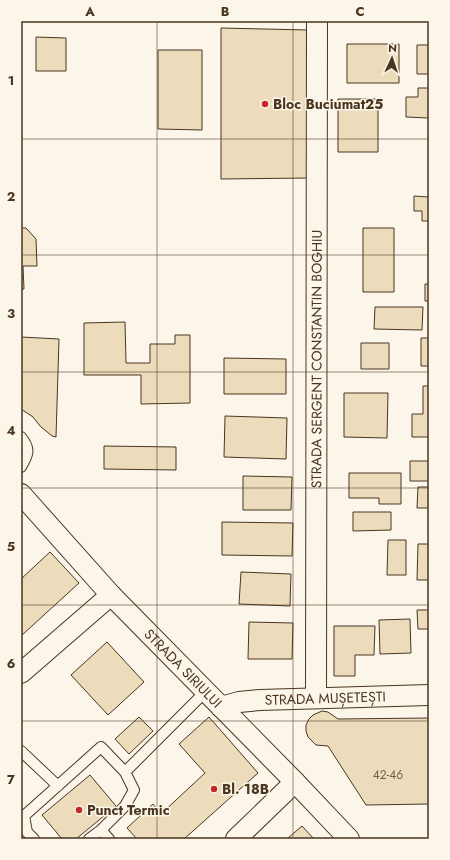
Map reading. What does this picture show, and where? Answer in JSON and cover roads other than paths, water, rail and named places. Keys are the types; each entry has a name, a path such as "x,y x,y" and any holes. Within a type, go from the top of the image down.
{"street":[{"name":"STRADA SERGENT CONSTANTIN BOGHIU","path":"316,698 317,21"},
{"name":"STRADA SIRIULUI","path":"21,494 111,595 222,707 349,839"},
{"path":"21,673 111,595"},
{"name":"STRADA MUȘETEȘTI","path":"222,707 239,702 260,700 429,695"},
{"path":"236,839 295,782"}],"lane":[{"path":"21,437 27,448 28,456 21,467"},
{"path":"125,772 206,691"},
{"path":"34,839 28,832 24,816 101,747 125,772 134,790 125,806 101,830 89,839"},
{"path":"21,751 58,786"},
{"path":"101,830 109,839"}],"place":[{"name":"Bloc Buciumat25","path":"265,104"},
{"name":"Bl. 18B","path":"214,789"},
{"name":"Punct Termic","path":"79,810"}]}
